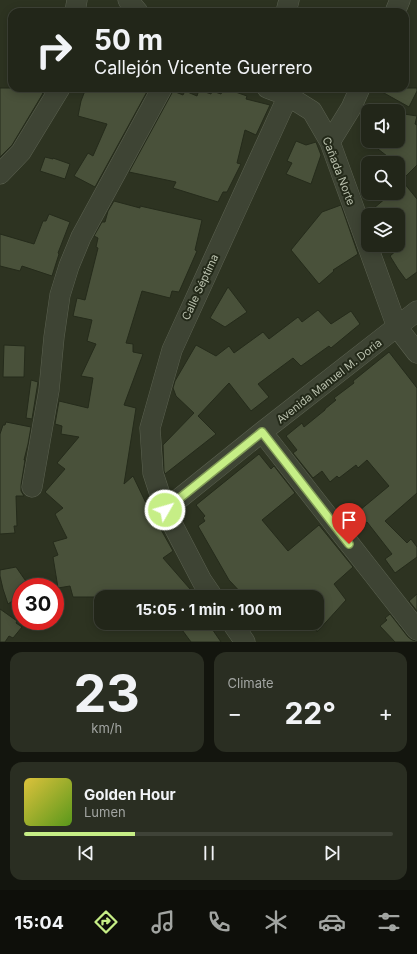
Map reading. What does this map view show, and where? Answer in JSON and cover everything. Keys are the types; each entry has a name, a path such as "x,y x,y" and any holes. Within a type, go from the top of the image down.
{"street":[{"path":"128,0 135,8"},
{"path":"0,174 21,152 58,92"},
{"path":"32,487 49,390 60,295 68,266 81,236 160,92"},
{"name":"Calle Séptima","path":"208,590 165,510 153,473 150,428 172,350 275,92"},
{"name":"Cañada Norte","path":"277,92 312,111 330,142 397,327 417,353"},
{"path":"330,142 351,108 358,92"},
{"name":"Avenida Manuel M. Doria","path":"165,510 417,311"},
{"path":"262,432 417,630"},
{"path":"237,630 245,642"}],"building":[{"path":"0,88 8,88 8,92 43,92 12,145 0,157"},
{"path":"409,88 417,88 409,107 382,92 409,92"},
{"path":"84,92 147,92 95,187 74,176 88,153 93,156 107,124 78,116"},
{"path":"172,92 183,95 184,92 187,92 197,96 198,92 211,94 212,92 215,92 221,94 222,92 236,92 247,96 246,99 270,105 256,135 245,130 237,163 241,164 227,192 223,192 218,202 173,188 176,182 129,172"},
{"path":"405,114 417,116 415,124 417,125 417,165 405,177 405,156 387,156 378,149 405,148"},
{"path":"296,141 306,145 316,142 321,155 311,184 286,174 292,163 287,161"},
{"path":"45,157 70,164 65,179 40,171"},
{"path":"405,184 417,199 417,272 406,280 390,256 395,252 405,252 405,208 374,208 384,200 405,200"},
{"path":"114,201 140,208 140,206 202,220 195,250 197,251 179,292 172,291 170,298 142,291 126,343 133,344 133,352 143,354 124,405 136,408 124,484 133,476 173,551 163,558 191,590 94,590 94,597 73,597 70,586 64,587 64,578 56,578 53,557 58,555 53,542 67,538 55,514 63,508 45,492 65,469 57,463 79,437 61,434 62,426 55,424 59,401 88,408 93,378 81,376 96,344 87,341 92,320 73,316 77,298 85,300 98,248 96,247 98,238 94,236 102,222 105,222 108,211"},
{"path":"341,205 358,254 333,270 334,271 319,284 291,250 322,212"},
{"path":"49,214 70,222 58,253 59,254 52,276 22,266 20,271 0,266 0,234 34,244 43,221 46,221"},
{"path":"228,287 247,312 225,327 210,318"},
{"path":"318,310 331,324 351,311 360,324 331,348 329,346 301,366 293,358 258,384 269,397 251,411 229,383 198,416 216,434 165,474 163,445 194,413 176,396 173,388 175,381 196,345 216,356 229,346 234,353 263,332 269,339 298,317 302,322"},
{"path":"4,345 25,346 24,377 3,377"},
{"path":"389,352 417,388 417,493 385,521 407,543 411,539 417,547 417,557 395,573 385,559 392,554 367,522 363,525 354,515 389,486 367,460 358,468 356,465 339,478 337,476 330,482 322,471 313,478 293,453 297,450 286,436 302,423 304,427 325,410 336,400 334,398 354,383 353,381"},
{"path":"31,380 38,382 32,419 26,418"},
{"path":"6,422 31,427 24,460 21,485 21,491 24,496 16,496 17,526 14,526 15,533 0,534 0,434 3,425 5,425"},
{"path":"259,454 271,469 274,466 295,493 262,520 288,551 319,525 353,567 334,584 346,600 324,624 324,590 238,590 229,580 198,526 205,521 203,518 205,516 196,505"},
{"path":"16,567 24,578 12,578 12,601 8,604 3,589 0,570"},
{"path":"417,594 417,611 409,601"},
{"path":"0,609 12,617 12,630 20,630 13,638 9,636 5,642 0,642"},
{"path":"390,614 408,637 417,642 395,642 380,626 387,620 385,618"},
{"path":"182,630 213,630 221,642 191,642"}],"route":[{"path":"165,510 262,432 349,544"}]}
